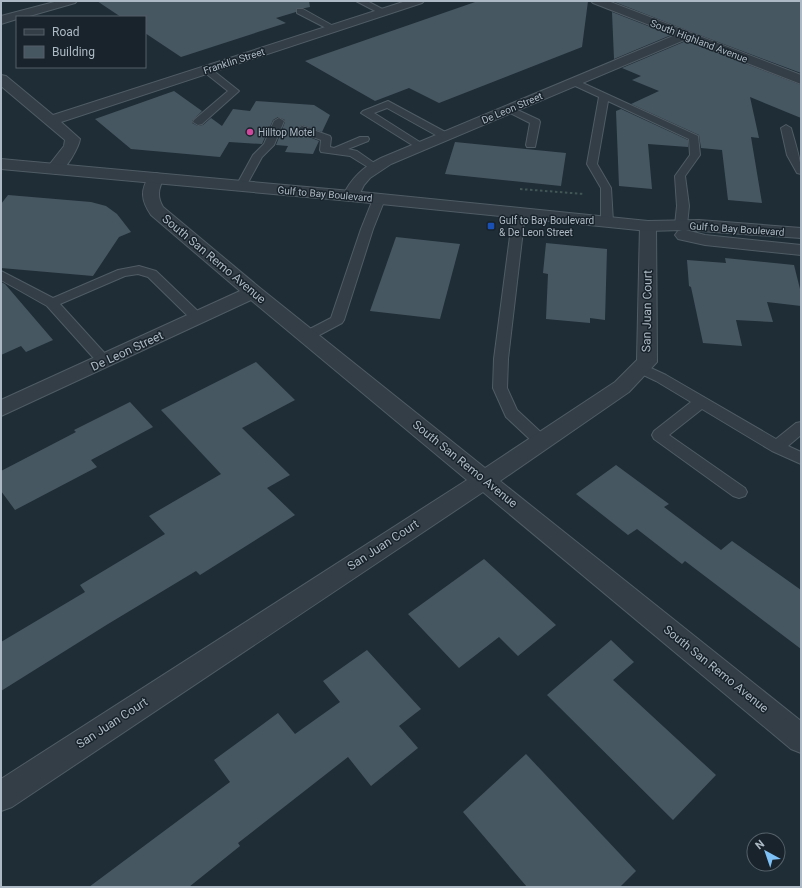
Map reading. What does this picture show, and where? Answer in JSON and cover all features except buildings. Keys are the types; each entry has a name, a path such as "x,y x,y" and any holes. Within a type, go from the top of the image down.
{"street":[{"path":"1,20 71,1"},
{"name":"Franklin Street","path":"51,120 418,1"},
{"name":"South Highland Avenue","path":"597,1 801,80"},
{"name":"De Leon Street","path":"351,196 355,186 362,177 375,167 421,146 685,35"},
{"path":"1,79 73,140 71,147 54,169"},
{"name":"Gulf to Bay Boulevard","path":"1,164 351,196 648,226 699,224 801,233"},
{"name":"South San Remo Avenue","path":"156,178 152,186 151,199 157,211 253,292 801,739"},
{"name":"Gulf to Bay Boulevard","path":"648,226 706,240 801,250"},
{"name":"San Juan Court","path":"1,796 484,480 622,387 646,362 648,226"},
{"name":"De Leon Street","path":"1,409 253,292"}],"lane":[{"path":"360,1 384,12"},
{"path":"300,11 333,28"},
{"path":"198,122 234,91 207,70"},
{"path":"574,82 694,138 695,155 680,176 683,206 681,225"},
{"path":"604,96 592,164 606,188 607,222"},
{"path":"421,146 366,113 388,104 445,136"},
{"path":"509,109 535,122 532,145"},
{"path":"241,186 258,155 269,145 279,121"},
{"path":"786,128 792,155 801,171"},
{"path":"302,129 326,138 325,150 353,153 375,167"},
{"path":"335,151 364,139"},
{"path":"307,336 337,320 367,229 379,199"},
{"path":"519,213 501,359 500,388 511,413 541,441"},
{"path":"52,303 122,273 139,270 152,274 198,318"},
{"path":"1,276 52,303 104,361"},
{"path":"640,368 661,378 777,447 801,458"},
{"path":"701,402 659,435 739,492"},
{"path":"777,447 801,427"}],"place":[{"name":"Hilltop Motel","path":"250,132"},
{"name":"Gulf to Bay Boulevard & De Leon Street","path":"491,226"}]}
